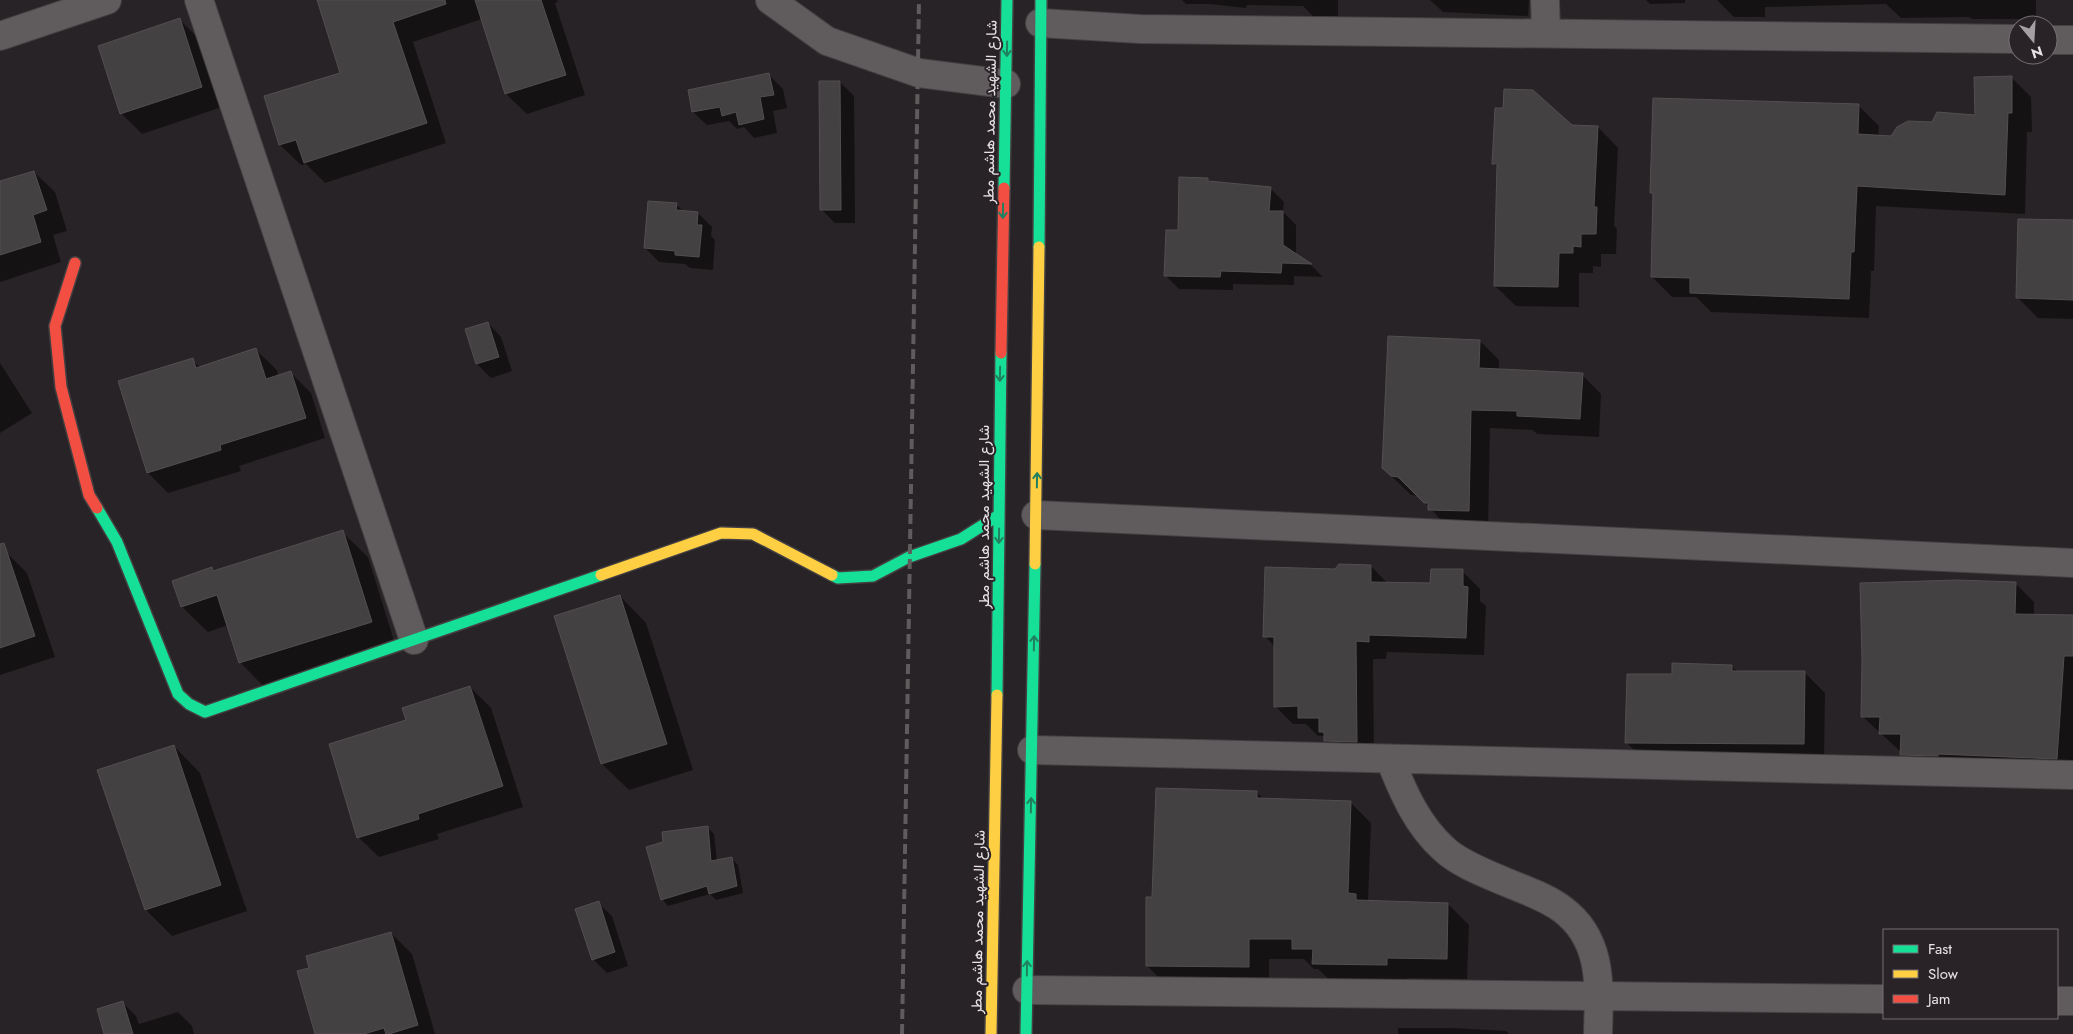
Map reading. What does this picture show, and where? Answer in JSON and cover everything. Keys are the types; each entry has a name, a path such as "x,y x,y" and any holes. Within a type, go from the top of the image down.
{"main road":[{"name":"شارع الشهيد محمد هاشم مطر","path":"991,1034 1008,0"},
{"path":"1026,1034 1036,515 1041,11"},
{"path":"75,263 55,326 61,387 89,495 117,542 178,694 189,704 205,712 721,533 753,534 838,578 873,576 910,557 961,539 999,515"}],"street":[{"path":"0,36 107,0"},
{"path":"198,0 414,640"},
{"path":"770,0 827,41 919,72 1006,84"},
{"path":"1544,0 1546,33"},
{"path":"1041,11 1140,29 2008,39"},
{"path":"2058,40 2073,40"},
{"path":"1036,515 2073,563"},
{"path":"1032,750 2073,775"},
{"path":"1390,759 1405,796 1422,825 1445,850 1483,872 1561,908 1578,922 1593,949 1599,977 1598,1034"},
{"path":"1027,990 1599,994 1883,999"},
{"path":"2058,1001 2073,1002"}],"building":[{"path":"317,0 445,0 446,4 393,22 427,123 304,163 296,140 279,145 264,96 340,73"},
{"path":"475,0 541,0 566,75 505,94"},
{"path":"180,18 202,87 120,114 98,46"},
{"path":"769,73 774,95 760,97 764,119 739,125 736,112 722,116 720,107 692,112 688,90"},
{"path":"2012,76 2012,113 2008,113 2005,195 1857,186 1854,252 1851,252 1849,299 1690,293 1690,278 1651,277 1653,193 1650,193 1653,98 1859,104 1858,134 1891,136 1897,127 1908,121 1932,122 1937,112 1975,115 1974,77"},
{"path":"819,81 840,81 841,210 820,210"},
{"path":"1504,89 1533,90 1572,125 1598,126 1594,207 1597,207 1596,234 1581,234 1581,247 1573,246 1573,253 1559,253 1558,287 1494,286 1497,164 1492,164 1495,108 1503,108"},
{"path":"34,171 47,210 33,215 41,242 0,255 0,181"},
{"path":"1179,177 1208,178 1208,181 1271,187 1269,211 1283,211 1283,245 1312,264 1282,263 1281,273 1221,271 1220,277 1164,276 1166,230 1178,230"},
{"path":"648,201 677,203 676,210 698,212 697,225 702,225 699,257 675,255 675,251 644,248"},
{"path":"2018,219 2073,220 2073,300 2016,298"},
{"path":"488,322 499,357 476,364 465,329"},
{"path":"1388,336 1480,340 1479,368 1583,373 1580,419 1517,416 1517,411 1471,410 1469,511 1428,510 1428,503 1424,503 1398,477 1391,476 1382,468"},
{"path":"256,348 266,379 291,371 306,418 220,445 221,450 147,473 118,381 193,358 196,368"},
{"path":"343,530 372,622 239,663 217,595 181,607 172,581 212,567 213,571"},
{"path":"4,543 35,636 0,648 0,544"},
{"path":"1339,564 1371,565 1371,582 1430,583 1431,569 1463,569 1463,586 1468,587 1466,638 1369,635 1369,642 1356,641 1357,742 1324,741 1324,732 1319,732 1319,718 1298,718 1298,706 1274,707 1274,637 1263,637 1265,567 1335,569"},
{"path":"1957,580 2016,582 2015,614 2073,615 2073,656 2064,656 2057,759 1938,754 1938,756 1900,755 1901,734 1879,734 1880,717 1861,717 1860,583"},
{"path":"620,595 667,744 601,764 554,616"},
{"path":"1672,663 1732,665 1732,671 1805,671 1804,744 1625,743 1627,674 1672,674"},
{"path":"470,686 503,786 418,814 419,819 357,838 329,744 406,720 402,708"},
{"path":"174,745 221,885 145,910 97,770"},
{"path":"1156,788 1257,791 1257,798 1351,801 1348,893 1356,894 1356,900 1448,903 1447,959 1387,958 1387,965 1312,964 1313,949 1292,949 1292,939 1249,939 1249,967 1146,966 1146,897 1152,897"},
{"path":"708,826 711,861 732,857 737,886 709,894 707,886 661,900 646,847 663,842 662,832"},
{"path":"599,901 615,952 592,960 575,909"},
{"path":"391,932 418,1025 389,1034 386,1034 384,1028 364,1034 315,1034 297,971 309,968 306,956"},
{"path":"123,1001 133,1034 104,1034 97,1009"}],"railway":[{"path":"902,1034 919,0"}],"traffic: fast":[{"path":"1004,188 1007,0"},
{"path":"1039,247 1041,0"},
{"path":"997,695 1001,353"},
{"path":"97,508 117,542 178,694 189,704 205,712 601,575"},
{"path":"832,575 838,578 873,576 909,557 961,539 999,515"},
{"path":"1026,1034 1035,564"}],"traffic: slow":[{"path":"1035,564 1039,247"},
{"path":"601,575 721,533 753,534 832,575"},
{"path":"991,1034 997,695"}],"traffic: jam":[{"path":"1001,353 1004,188"},
{"path":"75,263 55,326 61,387 89,495 97,508"}]}
